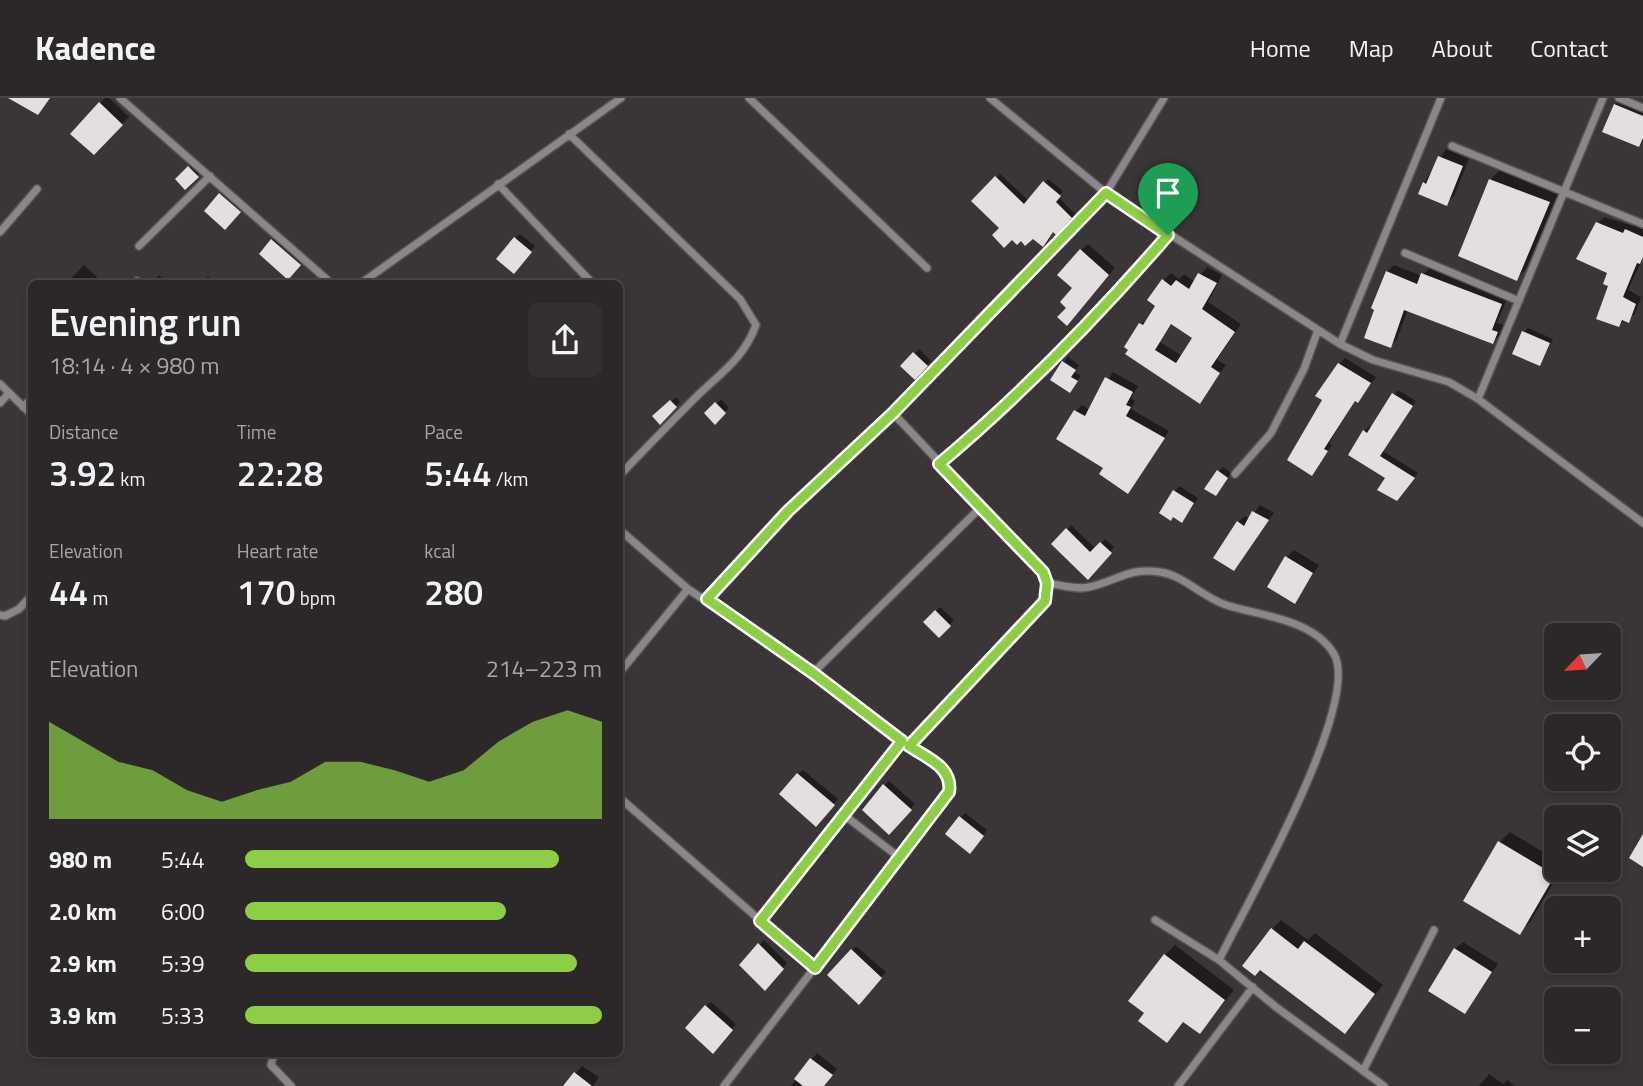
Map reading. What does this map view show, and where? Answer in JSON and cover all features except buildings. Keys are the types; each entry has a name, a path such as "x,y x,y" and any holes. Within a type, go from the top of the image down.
{"street":[{"path":"366,280 621,98"},
{"path":"749,98 927,268"},
{"path":"707,599 788,511 893,413 1106,193 1164,98"},
{"path":"1339,344 1441,98"},
{"path":"1478,399 1603,98"},
{"path":"1619,98 1643,108"},
{"path":"994,99 1106,193 1168,235 1339,344 1373,360 1449,382 1478,399 1643,523"},
{"path":"126,100 328,280"},
{"path":"569,134 740,299 756,325 748,345 730,368 699,394 623,472"},
{"path":"1452,146 1643,224"},
{"path":"139,246 209,176"},
{"path":"498,184 589,280"},
{"path":"0,232 37,189"},
{"path":"939,464 992,419 1117,294 1168,235"},
{"path":"1405,253 1519,301"},
{"path":"320,280 323,276"},
{"path":"1235,474 1271,433 1304,369 1318,330"},
{"path":"0,384 28,411"},
{"path":"0,403 9,393"},
{"path":"23,407 28,402"},
{"path":"760,921 844,815 906,743 1045,601 1047,583 1043,572 893,413"},
{"path":"813,673 981,507"},
{"path":"623,533 688,589 707,599 813,673 944,769 950,782 949,792 900,858 724,1086"},
{"path":"1047,583 1090,587 1135,570 1173,575 1225,605 1291,623 1311,633 1326,644 1340,668 1334,715 1305,787 1219,960"},
{"path":"623,668 688,589"},
{"path":"0,615 5,616 19,610 28,600"},
{"path":"623,801 815,968"},
{"path":"844,815 900,858"},
{"path":"1155,920 1219,960 1384,1086"},
{"path":"1363,1071 1434,930"},
{"path":"1178,1086 1253,987"},
{"path":"273,1057 271,1065 274,1072 290,1086"}],"route":[{"path":"1106,193 1168,235 1117,294 992,419 939,464 1043,572 1048,593 1045,601 984,669 909,746 944,769 950,782 949,792 815,968 760,921 902,741 813,673 707,599 788,511 893,413 1106,193"}]}
